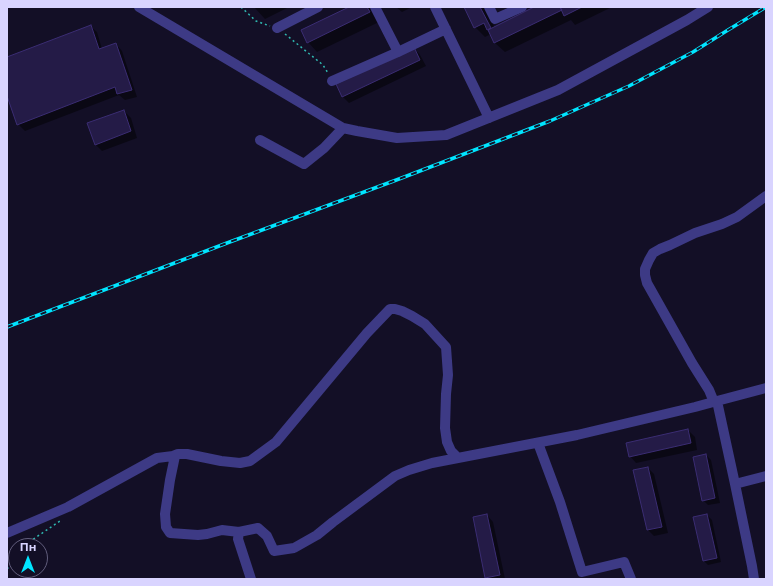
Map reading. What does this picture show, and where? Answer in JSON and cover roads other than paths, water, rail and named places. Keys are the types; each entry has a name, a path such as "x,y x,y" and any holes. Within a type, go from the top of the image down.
{"street":[{"path":"140,7 343,128 357,132 397,138 446,136 558,90 687,20 708,7"},
{"path":"277,28 318,7"},
{"path":"375,7 398,52"},
{"path":"435,7 489,118"},
{"path":"489,7 495,19 522,7"},
{"path":"332,81 446,29"},
{"path":"260,140 304,164 324,148 343,128"},
{"path":"754,579 735,484 715,401 647,283 645,269 653,253 695,233 722,224 737,217 766,196"},
{"path":"7,533 68,507 157,458 187,454 221,461 240,463 250,461 276,442 367,333 390,310 395,309 412,316 425,324 446,347 448,375 445,428 447,442 451,451 458,458"},
{"path":"175,456 165,514 166,527 170,533 198,535 222,530 239,532 258,528 267,536 274,551 294,548 317,535 395,476 409,470 458,458 585,434 766,388"},
{"path":"538,443 560,502 582,572 624,562 631,579"},
{"path":"735,484 766,476"},
{"path":"239,532 238,539 251,579"}],"railway":[{"path":"7,327 550,121 629,86 693,52 766,7"}]}
